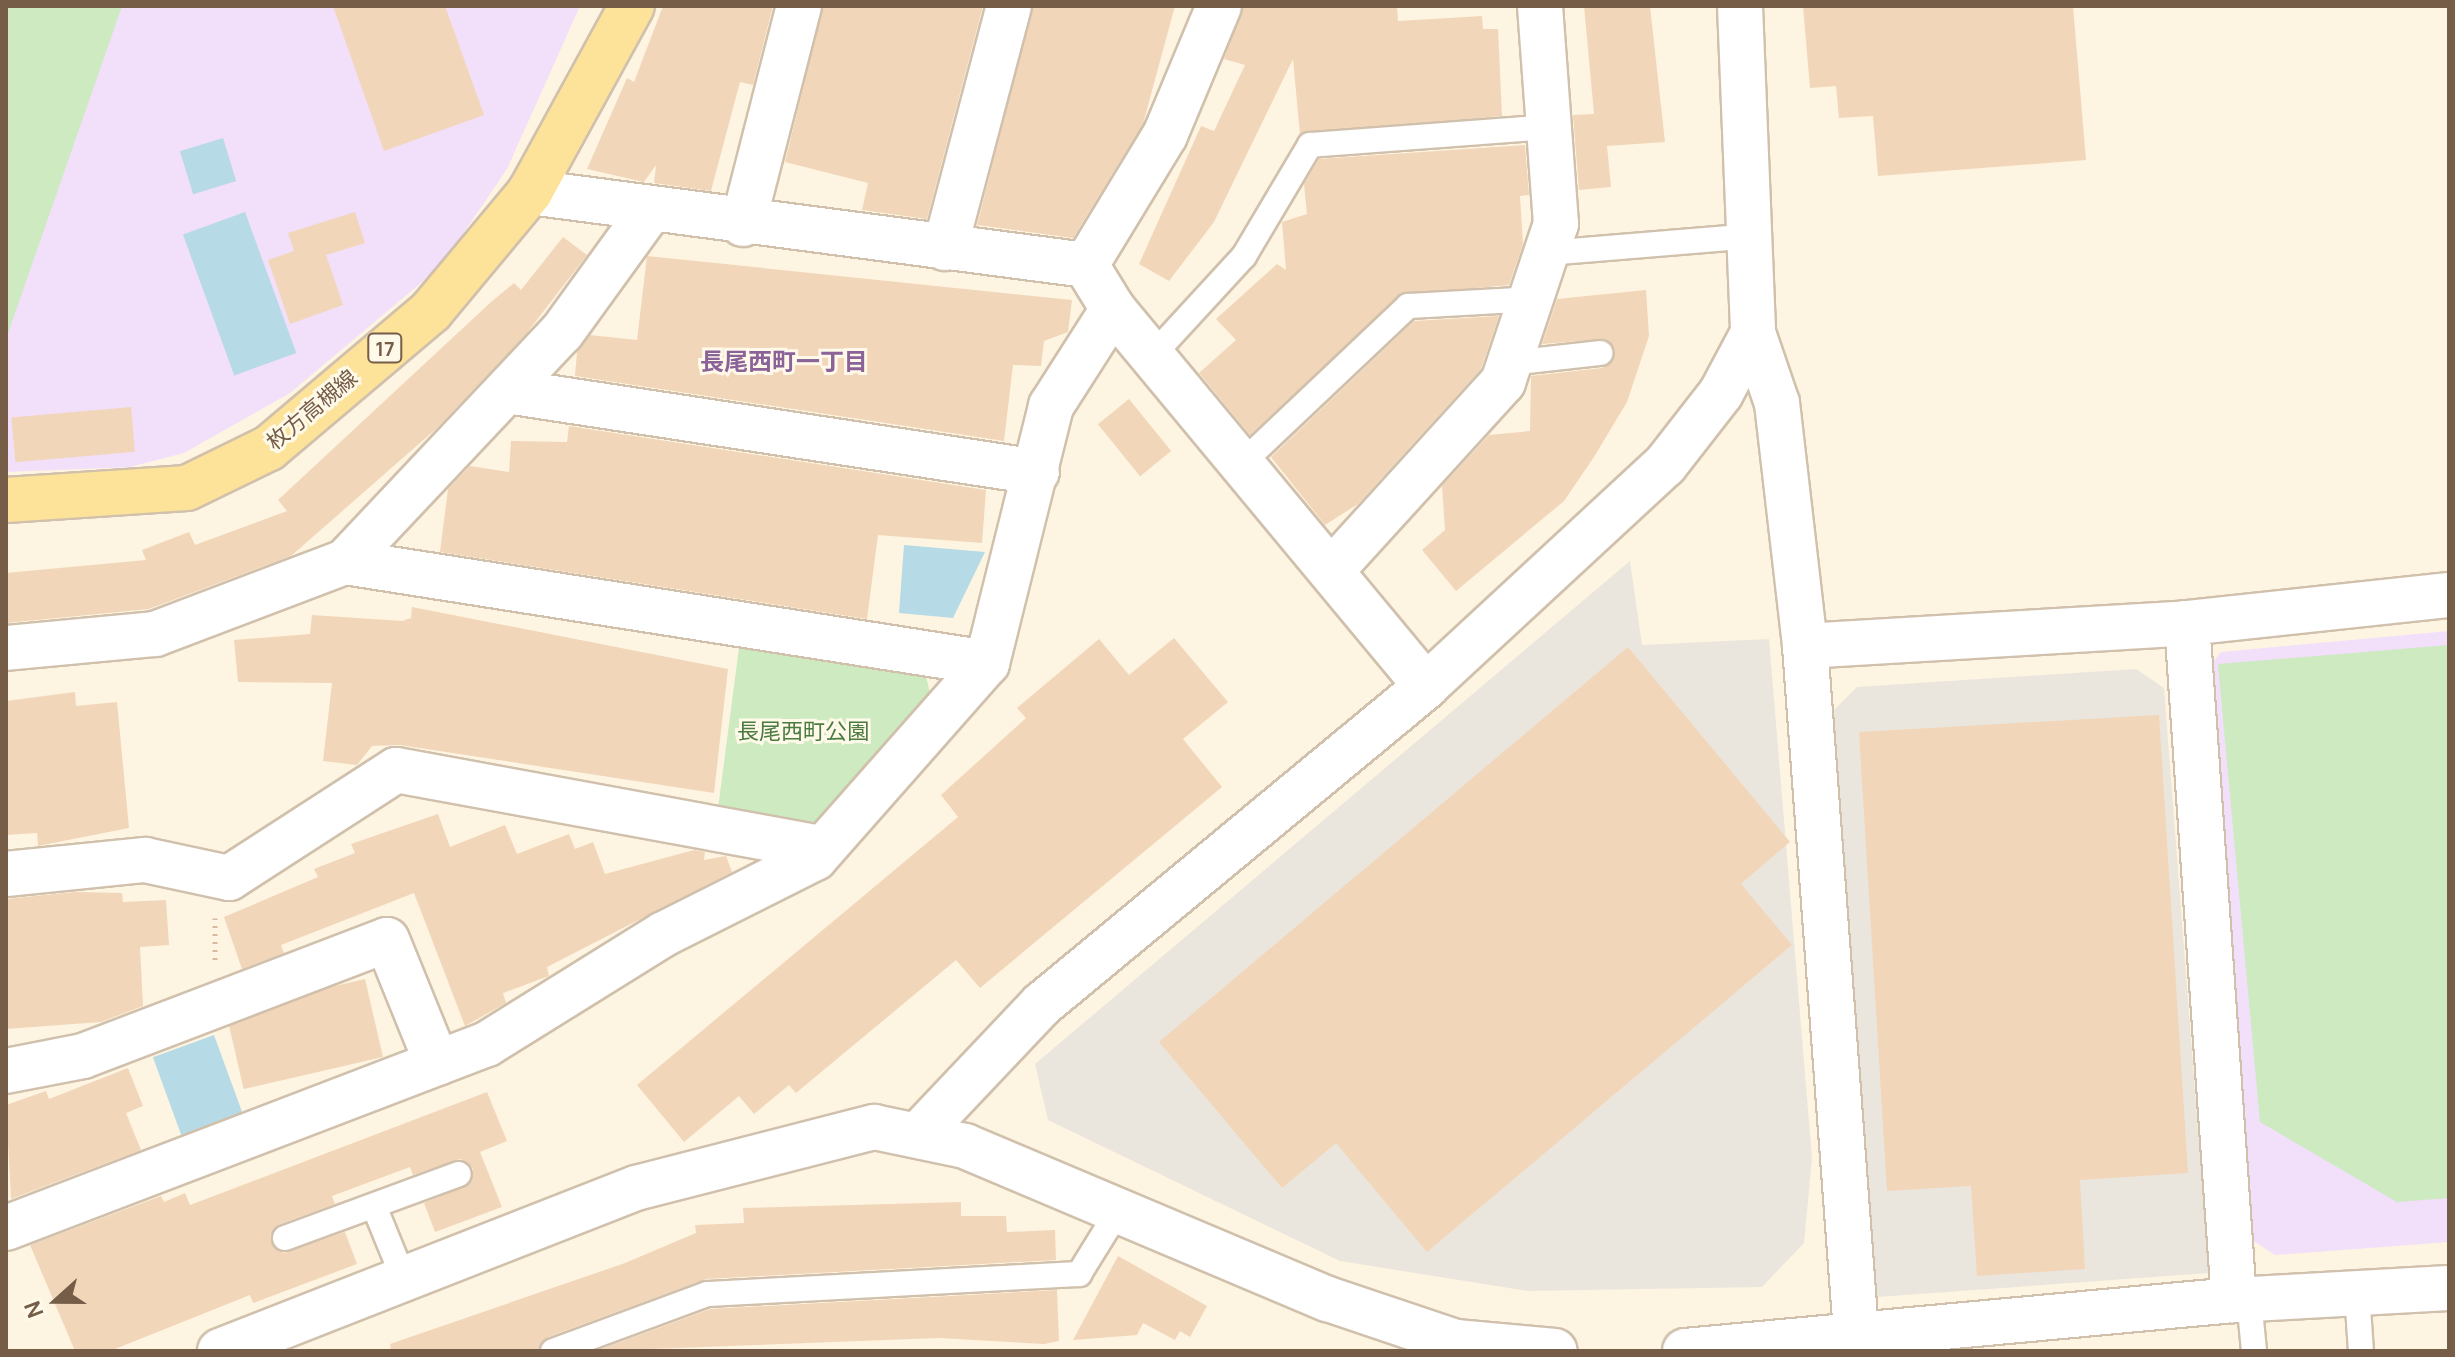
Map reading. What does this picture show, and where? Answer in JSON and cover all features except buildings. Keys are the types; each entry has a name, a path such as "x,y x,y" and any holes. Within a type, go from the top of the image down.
{"main road":[{"name":"枚方高槻線","path":"6,500 187,488 269,448 431,311 530,192 632,6"}],"street":[{"path":"743,224 799,6"},
{"path":"945,248 1009,6"},
{"path":"1086,265 1165,135 1219,6"},
{"path":"1331,571 1503,382 1556,224 1540,6"},
{"path":"1740,6 1753,236 1753,333 1777,403 1805,646 1857,1342"},
{"path":"530,192 648,213 1086,265"},
{"path":"6,648 155,634 345,562 562,332 648,213"},
{"path":"1086,265 1113,309 1426,686"},
{"path":"6,1228 487,1044 664,934 823,848 987,663 1051,406 1113,309"},
{"path":"921,1132 1041,1005 1426,686 1665,465 1721,393 1753,333"},
{"path":"507,391 1037,472"},
{"path":"345,562 987,663"},
{"path":"1805,646 2187,623 2449,595"},
{"path":"2187,623 2241,1299"},
{"path":"6,874 145,860 229,878 396,770 823,848"},
{"path":"6,1071 83,1056 387,940 437,1063"},
{"path":"220,1351 288,1338 403,1277 636,1188 819,1136 874,1127 921,1132 1328,1299 1456,1342 1555,1351"},
{"path":"1685,1351 1857,1342 2241,1299 2449,1288"}],"lane":[{"path":"1152,356 1244,256 1310,145 1549,127"},
{"path":"1547,253 1753,236"},
{"path":"1241,464 1408,306 1532,299"},
{"path":"1510,363 1600,353"},
{"path":"285,1238 459,1174"},
{"path":"374,1206 403,1277"},
{"path":"553,1351 707,1294 1079,1274 1118,1211"},
{"path":"2357,1293 2361,1351"},
{"path":"2241,1299 2254,1351"}],"path":[{"path":"215,875 216,1005"}],"shaded area":[{"path":"6,6 580,6 507,169 441,266 290,393 184,453 130,467 6,472"},
{"path":"1630,561 1642,645 1769,639 1812,1158 1804,1243 1762,1287 1528,1291 1340,1261 1048,1120 1035,1064"},
{"path":"2449,631 2449,1242 2275,1255 2249,1238 2206,671 2221,652"},
{"path":"2136,669 2164,688 2209,1273 1877,1297 1832,712 1857,687"}],"green space":[{"path":"6,6 122,6 6,339"},
{"path":"2449,645 2449,1198 2397,1202 2260,1122 2218,664"},
{"name":"長尾西町公園","path":"739,648 925,672 931,697 827,818 806,828 717,816"}],"water":[{"path":"223,138 236,181 193,194 180,151"},
{"path":"245,212 296,353 234,376 183,235"},
{"path":"904,545 985,552 953,618 899,613"},
{"path":"214,1035 245,1120 184,1142 153,1057"}],"district":[{"name":"長尾西町一丁目","path":"784,361"}]}
